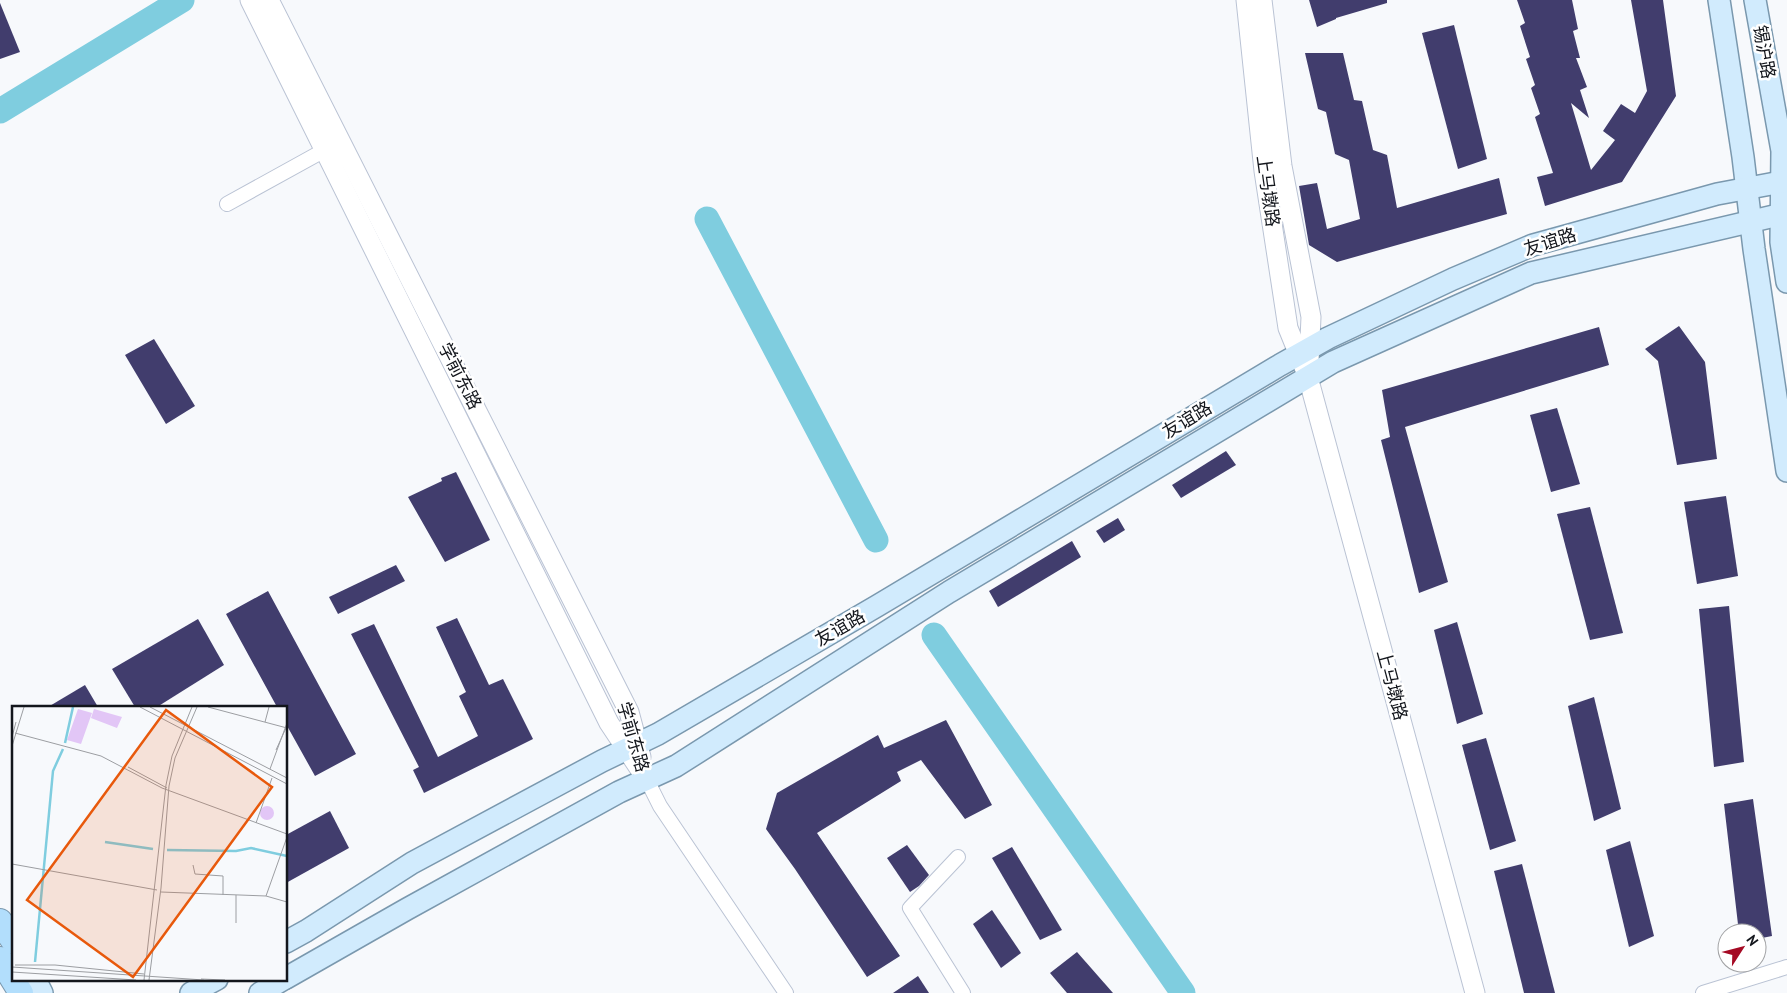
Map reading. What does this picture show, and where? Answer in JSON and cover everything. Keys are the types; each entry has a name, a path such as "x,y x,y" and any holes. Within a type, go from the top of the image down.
{"highway":[{"path":"0,921 12,938"},
{"path":"0,959 12,978"},
{"path":"13,980 21,993"},
{"path":"0,987 4,993"}],"main road":[{"name":"学前东路","path":"250,0 605,714 632,746"},
{"name":"学前东路","path":"270,0 629,712 632,746 646,780"},
{"name":"上马墩路","path":"1246,0 1264,171 1288,328 1304,351"},
{"name":"上马墩路","path":"1262,0 1282,166 1310,317 1304,351 1308,377 1475,993"},
{"path":"1719,0 1787,471"},
{"name":"锡沪路","path":"1755,0 1782,150 1784,213 1781,242 1787,282"},
{"name":"友谊路","path":"288,941 412,863 666,729 877,606 1304,351 1453,279 1533,246 1717,194 1784,182"},
{"name":"友谊路","path":"288,977 407,909 611,797 676,766 949,592 1333,362 1531,273 1784,213"},
{"path":"0,915 12,937"},
{"path":"36,980 42,993"},
{"path":"191,993 215,980"},
{"name":"友谊路","path":"260,993 283,980"}],"street":[{"path":"227,204 324,151"},
{"path":"646,780 666,814 786,993"},
{"path":"958,857 910,908 963,993"},
{"path":"1703,993 1787,967"}],"building":[{"path":"1309,0 1387,0 1387,3 1336,18 1317,27"},
{"path":"1517,0 1572,0 1578,29 1573,31 1580,58 1576,58 1587,87 1580,90 1589,118 1571,103 1591,170 1615,140 1603,131 1621,104 1635,113 1647,91 1631,0 1663,0 1676,96 1622,182 1545,206 1537,177 1553,173 1535,117 1540,114 1531,88 1535,85 1526,59 1530,57 1520,26 1525,23"},
{"path":"0,3 20,52 0,59"},
{"path":"1454,25 1487,159 1458,169 1422,33"},
{"path":"1305,53 1343,53 1354,100 1362,101 1373,150 1387,155 1397,208 1499,178 1507,214 1337,262 1309,245 1299,186 1317,183 1327,229 1360,219 1349,160 1335,154 1326,112 1318,109"},
{"path":"1679,326 1705,362 1717,459 1677,465 1658,361 1645,349"},
{"path":"1599,327 1609,365 1405,427 1448,582 1419,593 1381,440 1390,437 1382,390"},
{"path":"154,339 195,406 166,424 125,355"},
{"path":"1557,408 1580,484 1551,492 1530,415"},
{"path":"1226,451 1236,465 1181,498 1172,485"},
{"path":"456,472 490,540 445,562 408,497 442,481 441,478"},
{"path":"1726,496 1738,576 1697,584 1684,502"},
{"path":"1590,507 1623,633 1590,640 1557,514"},
{"path":"1118,518 1125,530 1104,543 1096,531"},
{"path":"1072,541 1081,557 998,607 989,591"},
{"path":"396,565 405,581 338,614 329,597"},
{"path":"268,591 356,754 315,776 288,728 288,706 276,706 226,614"},
{"path":"1729,606 1744,762 1714,767 1699,609"},
{"path":"457,618 489,685 503,679 533,739 424,793 413,770 419,767 351,634 374,624 438,757 478,736 459,696 466,692 436,627"},
{"path":"198,619 224,665 159,706 134,706 112,669"},
{"path":"1457,622 1483,714 1457,724 1434,630"},
{"path":"85,685 97,706 50,706"},
{"path":"1594,697 1621,809 1594,821 1568,706"},
{"path":"946,720 992,805 965,819 921,760 897,772 901,781 817,833 900,956 867,977 766,829 777,793 878,735 884,748"},
{"path":"1486,738 1516,841 1490,850 1462,745"},
{"path":"1753,799 1772,936 1767,937 1767,923 1738,923 1724,804"},
{"path":"330,811 349,848 288,882 288,834"},
{"path":"1630,841 1654,936 1629,947 1606,850"},
{"path":"907,845 929,875 919,886 910,892 887,858"},
{"path":"1012,847 1062,930 1040,940 992,858"},
{"path":"1522,864 1555,993 1524,993 1494,871"},
{"path":"992,910 1021,953 1001,968 973,924"},
{"path":"1077,952 1113,993 1067,993 1050,973"},
{"path":"918,976 929,993 893,993"}],"waterway":[{"path":"0,111 182,0"},
{"path":"707,219 876,540"},
{"path":"934,635 1183,993"}]}
